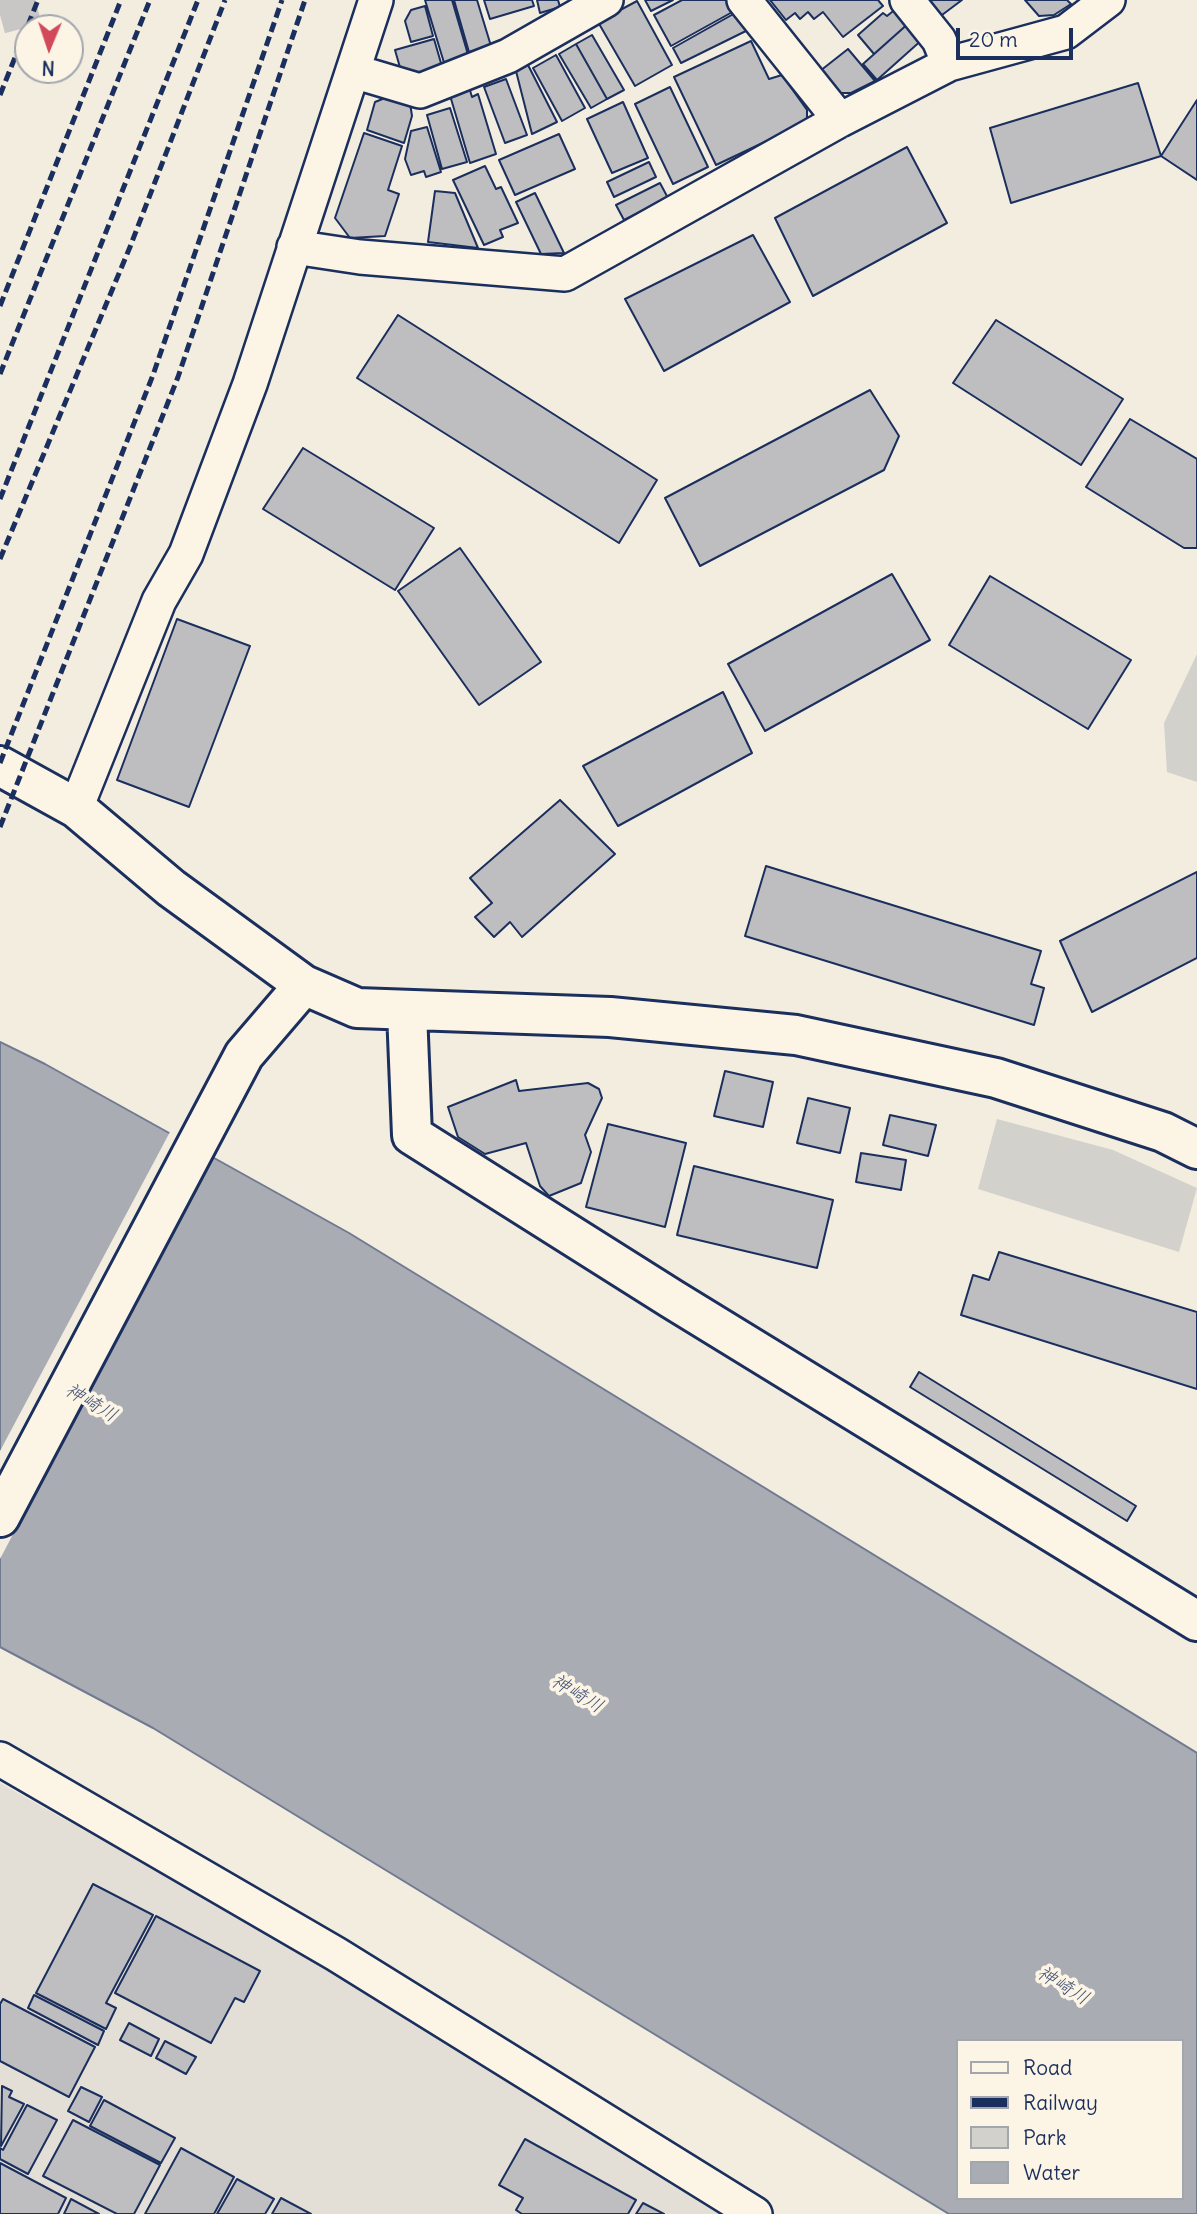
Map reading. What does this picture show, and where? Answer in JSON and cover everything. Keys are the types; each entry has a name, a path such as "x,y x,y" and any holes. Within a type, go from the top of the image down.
{"street":[{"path":"76,808 159,601 186,554 250,384 376,0"},
{"path":"353,71 421,92 508,56 606,0"},
{"path":"744,0 840,120"},
{"path":"907,0 939,40 949,64"},
{"path":"294,247 360,257 565,274 840,120 949,64 1066,32 1108,0"},
{"path":"0,766 76,808 171,888 304,985 357,1008 407,1012 610,1017 796,1035 996,1078 1163,1132 1197,1149"},
{"path":"0,1517 244,1055 304,985"},
{"path":"407,1012 412,1135 660,1292 1197,1621"},
{"path":"0,1759 336,1954 755,2214"}],"shaded area":[{"path":"0,1783 329,1968 726,2214 0,2214"}],"green space":[{"path":"1197,654 1197,782 1167,772 1164,723"},
{"path":"997,1119 1113,1150 1197,1188 1179,1252 978,1189"}],"water":[{"name":"神崎川","path":"0,1042 45,1064 349,1233 1197,1753 1197,2214 949,2214 153,1728 0,1647"}],"pier":[{"path":"171,1130 213,1154 0,1559 0,1451"}],"building":[{"path":"425,0 452,0 469,58 445,66"},
{"path":"454,0 477,0 491,46 469,52"},
{"path":"484,0 532,0 534,6 490,19"},
{"path":"537,0 558,0 560,7 540,13"},
{"path":"645,0 673,0 651,11"},
{"path":"682,0 727,0 736,10 671,46 654,15"},
{"path":"770,0 878,0 883,6 843,37 823,12 814,19 808,12 800,19 795,13 786,20"},
{"path":"924,0 962,0 938,18"},
{"path":"1025,0 1067,0 1071,4 1054,15 1039,16"},
{"path":"637,1 672,65 635,86 598,22"},
{"path":"425,6 433,36 411,42 405,21 411,10"},
{"path":"897,8 910,22 874,54 858,35 883,13 887,16"},
{"path":"737,12 752,28 681,63 673,48"},
{"path":"910,22 924,38 877,80 863,64"},
{"path":"592,35 624,90 607,99 576,44"},
{"path":"434,39 443,70 420,76 401,71 395,50"},
{"path":"751,41 769,79 782,75 807,110 807,122 716,165 674,77"},
{"path":"576,44 607,99 591,108 559,54"},
{"path":"848,49 875,81 851,93 834,93 820,71"},
{"path":"556,55 585,108 562,121 533,68"},
{"path":"528,65 557,122 532,134 516,71"},
{"path":"506,79 527,135 505,143 484,87"},
{"path":"1138,83 1161,156 1011,203 990,128"},
{"path":"469,87 472,97 478,94 496,154 470,163 449,92"},
{"path":"670,87 708,167 673,184 635,104"},
{"path":"390,96 410,103 412,116 404,143 367,130 375,102"},
{"path":"1197,100 1197,180 1161,156"},
{"path":"623,102 648,158 612,173 587,119"},
{"path":"450,108 467,162 442,169 427,115"},
{"path":"427,127 441,172 426,177 424,171 411,175 405,159 411,131"},
{"path":"364,133 402,146 388,190 399,194 385,236 350,238 335,218"},
{"path":"559,134 575,169 515,195 499,160"},
{"path":"907,147 947,223 813,296 775,218"},
{"path":"649,162 656,177 614,197 607,182"},
{"path":"485,166 496,189 501,187 518,223 500,230 503,237 484,245 453,180"},
{"path":"660,183 668,198 624,220 616,205"},
{"path":"435,191 455,193 478,248 428,242"},
{"path":"535,193 564,253 541,254 516,202"},
{"path":"753,235 790,302 664,371 625,299"},
{"path":"398,315 657,480 619,543 357,378"},
{"path":"996,320 1123,399 1081,465 953,383"},
{"path":"870,390 899,436 884,470 700,566 665,498"},
{"path":"1130,419 1197,459 1197,548 1184,548 1086,487"},
{"path":"303,448 434,528 395,590 263,509"},
{"path":"460,548 541,662 479,705 398,591"},
{"path":"892,574 930,640 765,731 728,664"},
{"path":"990,576 1131,660 1088,729 949,645"},
{"path":"177,619 250,646 189,807 117,780"},
{"path":"723,692 752,753 618,826 583,766"},
{"path":"560,800 615,854 522,937 510,922 494,937 475,917 492,903 470,878"},
{"path":"766,866 1041,951 1031,984 1044,988 1034,1025 745,936"},
{"path":"1197,872 1197,958 1092,1012 1060,941"},
{"path":"725,1071 773,1082 763,1127 714,1116"},
{"path":"516,1080 519,1091 588,1083 599,1089 602,1098 585,1135 591,1152 581,1183 549,1196 540,1186 526,1143 485,1154 458,1137 448,1107"},
{"path":"808,1098 850,1108 840,1153 797,1143"},
{"path":"890,1115 936,1125 928,1156 883,1145"},
{"path":"608,1124 686,1143 665,1227 586,1207"},
{"path":"861,1153 906,1160 901,1190 856,1182"},
{"path":"694,1166 833,1200 817,1268 677,1235"},
{"path":"999,1252 1197,1312 1197,1389 961,1315 973,1275 989,1280"},
{"path":"919,1372 1136,1506 1127,1521 910,1387"},
{"path":"93,1884 153,1915 106,2003 116,2008 106,2029 36,1993"},
{"path":"156,1916 260,1971 244,2002 235,1998 211,2043 115,1993"},
{"path":"34,1995 104,2031 98,2045 28,2008"},
{"path":"3,1999 95,2047 69,2097 0,2061 0,2004"},
{"path":"129,2023 159,2039 151,2056 120,2040"},
{"path":"165,2041 196,2057 186,2074 156,2058"},
{"path":"2,2086 12,2091 9,2097 24,2104 1,2146"},
{"path":"81,2087 102,2097 89,2122 68,2111"},
{"path":"104,2100 175,2138 161,2163 90,2126"},
{"path":"27,2105 57,2120 28,2174 0,2159 0,2148 3,2150"},
{"path":"73,2120 160,2165 134,2214 117,2214 43,2176"},
{"path":"525,2139 636,2200 628,2214 522,2214 516,2210 523,2198 499,2185"},
{"path":"181,2148 234,2177 214,2214 145,2214"},
{"path":"0,2163 66,2198 58,2214 0,2214"},
{"path":"237,2179 274,2199 265,2214 217,2214"},
{"path":"281,2198 311,2214 272,2214"},
{"path":"71,2199 99,2214 64,2214"},
{"path":"643,2203 664,2214 636,2214"}],"tunnel":[{"path":"0,15 55,0"}],"railway":[{"path":"0,95 38,0"},
{"path":"0,306 121,0"},
{"path":"0,374 150,0"},
{"path":"0,499 198,0"},
{"path":"0,559 130,247 225,0"},
{"path":"0,763 153,375 282,0"},
{"path":"0,827 178,377 305,0"}]}
